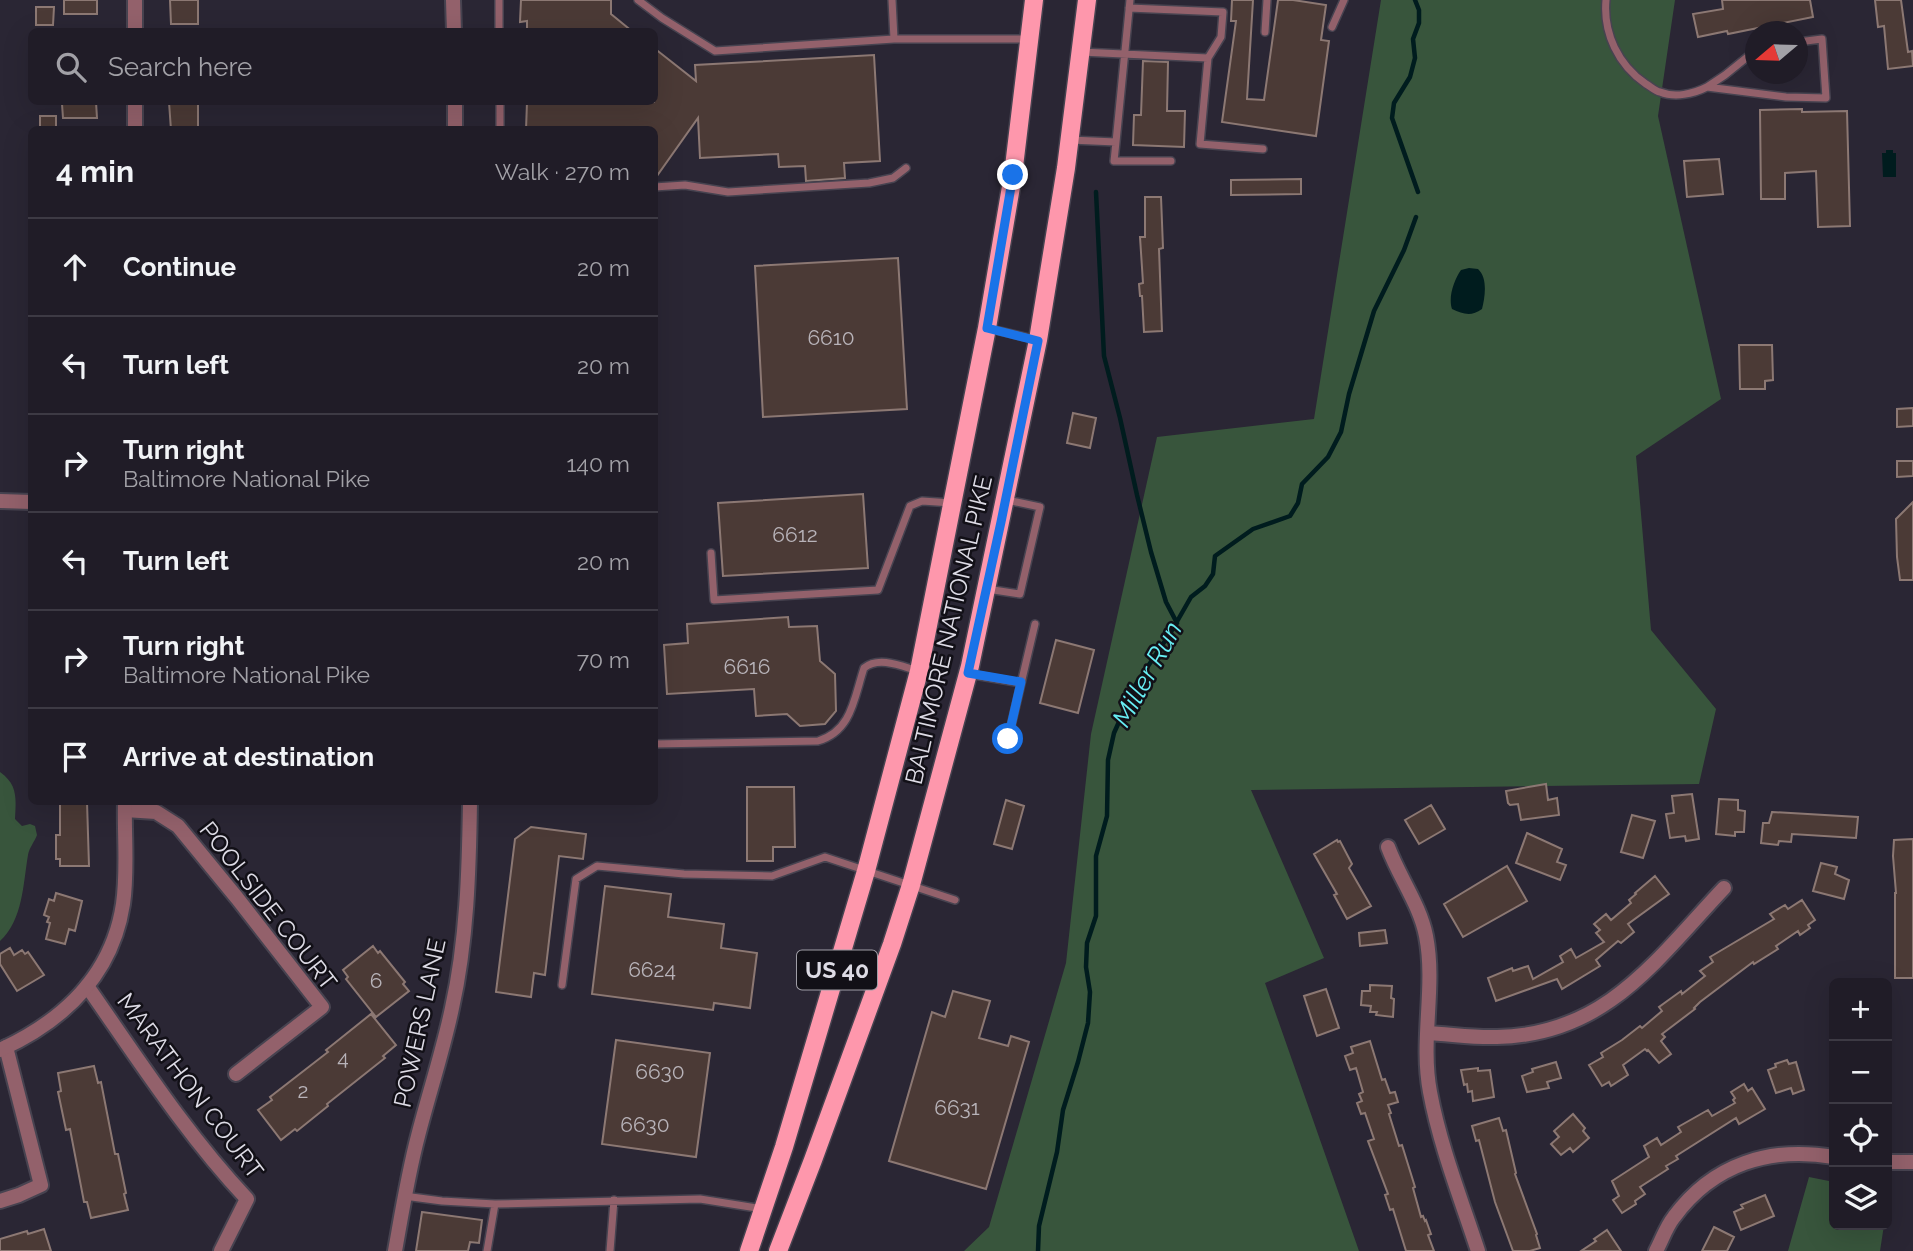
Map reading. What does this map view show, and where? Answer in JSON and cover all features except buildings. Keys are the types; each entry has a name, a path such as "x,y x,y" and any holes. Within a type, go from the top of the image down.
{"main road":[{"name":"BALTIMORE NATIONAL PIKE","path":"749,1251 788,1134 866,871 919,671 987,328 1013,175 1034,0"},
{"name":"BALTIMORE NATIONAL PIKE","path":"778,1251 873,1000 911,885 968,673 1038,341 1087,0"}],"street":[{"path":"135,0 135,28"},
{"path":"453,0 454,28"},
{"path":"135,105 135,126"},
{"path":"455,105 455,126"},
{"path":"0,500 28,502"},
{"name":"POWERS LANE","path":"396,1251 404,1195 417,1139 453,1007 463,942 470,805"},
{"path":"0,1201 41,1185 3,1049 52,1021 72,1004 102,965 118,929 123,903 125,806"},
{"name":"POOLSIDE COURT","path":"125,806 156,812 178,826 322,1007 236,1074"},
{"path":"1388,847 1426,935 1426,1062 1430,1090 1438,1125 1478,1251"},
{"path":"1427,1033 1508,1036 1557,1028 1587,1017 1612,1002 1635,982 1724,888"},
{"name":"MARATHON COURT","path":"88,986 194,1138 247,1199 221,1251"},
{"path":"1656,1251 1672,1219 1690,1197 1738,1164 1765,1156 1792,1153 1829,1156"},
{"path":"1892,1162 1913,1162"}],"lane":[{"path":"499,0 499,28"},
{"path":"638,0 716,51 894,39 1030,39"},
{"path":"892,0 894,39"},
{"path":"1265,32 1267,0"},
{"path":"1332,27 1343,0"},
{"path":"1606,0 1608,30 1614,48 1627,67 1659,92 1695,93 1745,58"},
{"path":"1171,161 1114,161 1130,4 1223,12 1221,37 1208,58 1200,144 1263,149"},
{"path":"1707,87 1786,97 1826,98 1822,39 1808,41"},
{"path":"1080,52 1208,58"},
{"path":"500,105 500,126"},
{"path":"1069,140 1116,142"},
{"path":"658,187 685,185 728,192 869,183 893,177 906,168"},
{"path":"987,328 1038,341"},
{"path":"986,589 1020,593 1040,507 1006,500"},
{"path":"711,553 714,600 878,590 911,506 922,501 953,503"},
{"path":"1008,739 1035,624"},
{"path":"658,744 818,741 831,737 847,720 864,668 870,663 891,663 919,671"},
{"path":"968,673 1021,682"},
{"path":"562,985 576,879 597,866 684,874 772,876 825,857 955,900"},
{"path":"404,1195 442,1201 495,1204 700,1199 764,1209"},
{"path":"610,1251 614,1200"},
{"path":"487,1251 495,1204"}],"green space":[{"path":"1381,0 1675,0 1658,116 1721,399 1636,456 1651,630 1716,709 1699,784 1251,790 1324,958 1265,983 1359,1251 964,1251 989,1227 1066,963 1091,734 1157,437 1314,419"},
{"path":"0,772 13,787 15,819 22,826 35,826 37,835 29,852 18,912 0,941"},
{"path":"1809,1177 1829,1181 1829,1230 1883,1230 1880,1251 1788,1251"}],"shaded area":[{"path":"1886,150 1896,153 1896,177 1883,177 1882,153 1886,153"},
{"path":"1469,268 1478,269 1481,273 1485,293 1482,309 1467,314 1452,309 1451,299 1458,274"}],"waterway":[{"name":"Miller Run","path":"1415,0 1419,10 1419,23 1413,39 1415,58 1410,77 1394,103 1392,118 1418,192"},
{"path":"1096,192 1104,356 1151,552 1166,602 1177,623"},
{"name":"Miller Run","path":"1038,1251 1039,1226 1057,1152 1063,1110 1088,1023 1090,992 1086,967 1087,943 1096,916 1096,856 1107,816 1108,760 1114,733 1136,684 1191,597 1205,586 1213,574 1215,556 1253,529 1290,516 1298,503 1302,484 1328,457 1341,432 1349,394 1374,311 1404,250 1416,217"}],"route":[{"path":"1008,739 1021,682 968,673 1038,341 987,328 1013,175"}]}
